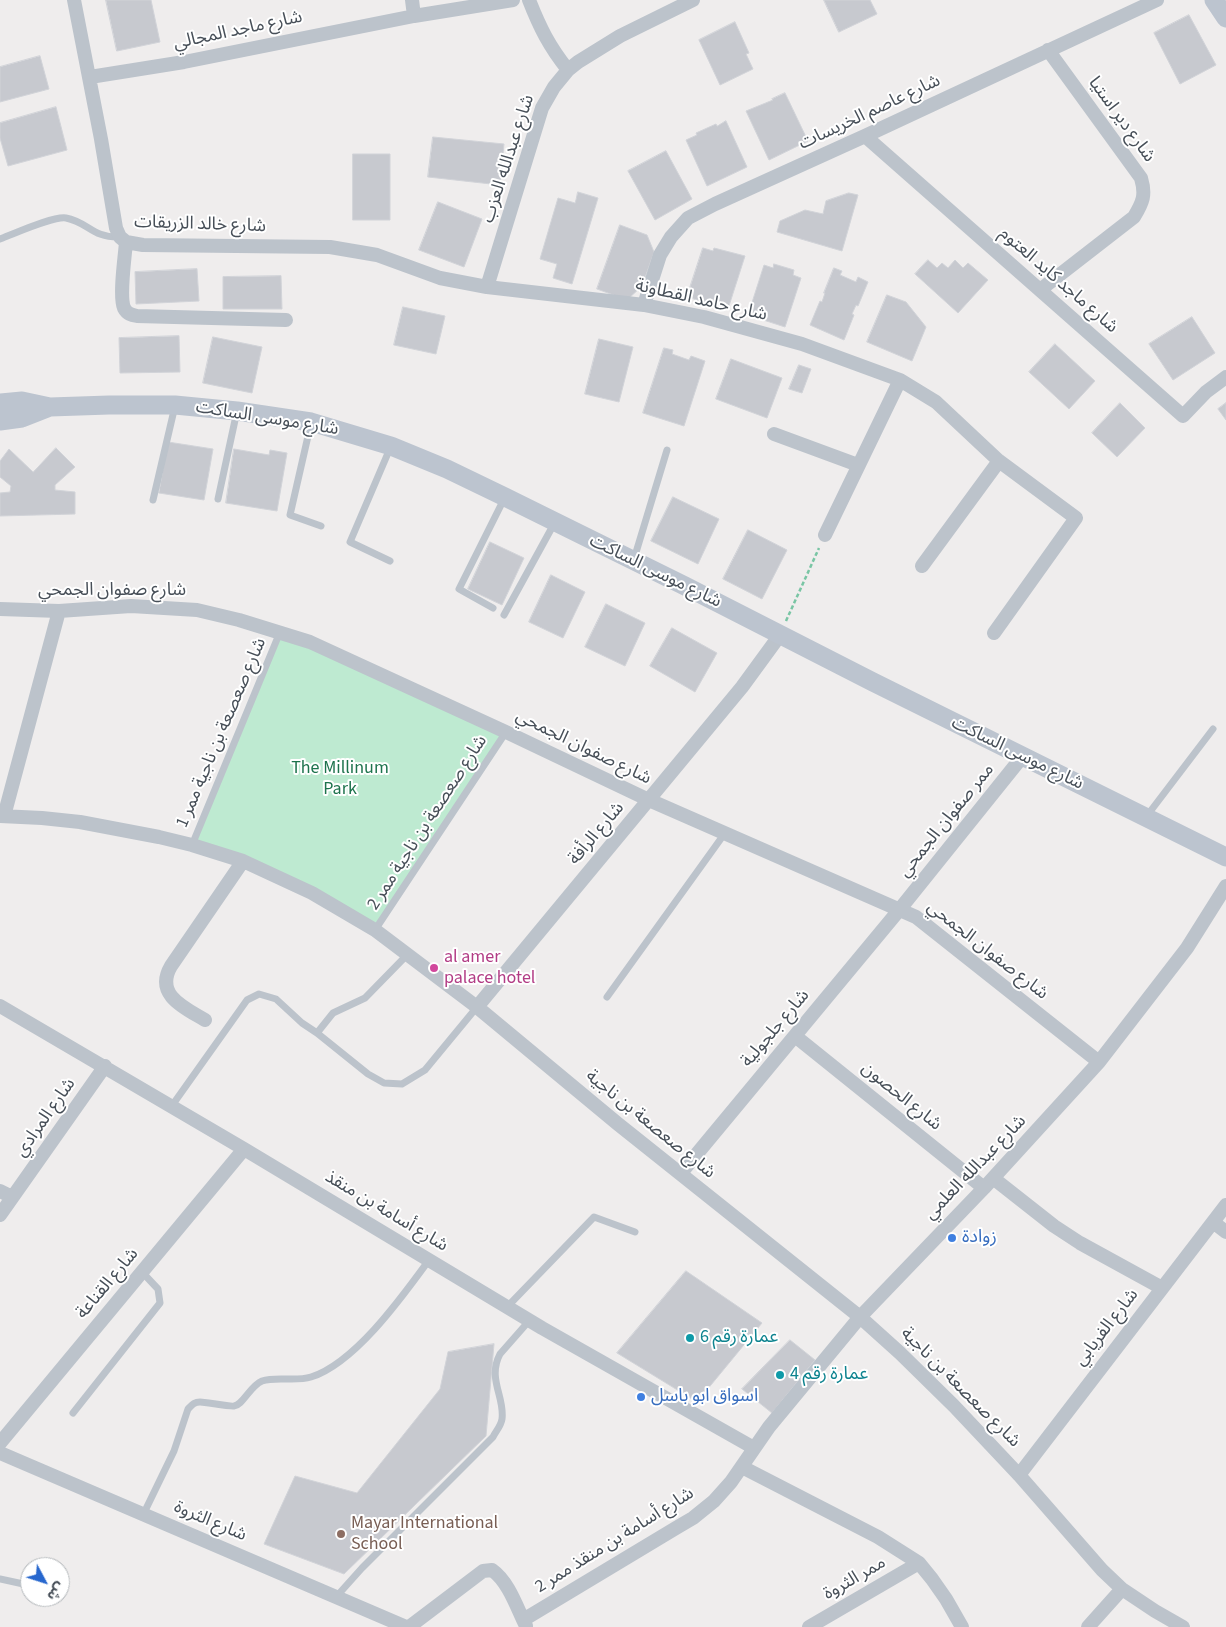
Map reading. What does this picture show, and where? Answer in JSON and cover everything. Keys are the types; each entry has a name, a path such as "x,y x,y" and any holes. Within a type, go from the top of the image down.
{"street":[{"name":"شارع خالد الزريقات","path":"74,0 90,77 114,222 123,239 134,244 152,245 330,247 377,254 440,278 487,287"},
{"path":"412,0 414,16"},
{"name":"شارع ماجد المجالي","path":"90,77 184,62 414,16 512,0"},
{"path":"529,0 542,32 568,70"},
{"name":"شارع عبدالله العزب","path":"487,287 542,108 554,87 568,70 591,52 693,0"},
{"name":"شارع عاصم الخريسات","path":"644,305 660,255 671,237 688,218 1156,0"},
{"path":"1214,0 1226,18"},
{"name":"شارع دير استيا","path":"1040,290 1134,217 1141,205 1145,191 1141,178 1048,50"},
{"name":"شارع ماجد كايد العتوم","path":"865,136 1183,416 1206,392 1226,376"},
{"path":"123,239 122,296 124,310 129,314 137,316 286,320"},
{"name":"شارع حامد القطاونة","path":"487,287 644,305 704,317 802,344 900,380 936,402 999,461 1076,518 994,633"},
{"path":"825,535 900,380"},
{"name":"شارع موسى الساكت","path":"0,403 22,401 50,407 175,405 237,411 311,422 391,446 447,469 505,497 1022,757 1226,857"},
{"name":"شارع موسى الساكت","path":"0,421 22,418 50,407"},
{"path":"774,434 858,465"},
{"path":"922,566 999,461"},
{"name":"شارع صفوان الجمحي","path":"0,609 58,611 131,606 197,610 280,632 341,655 649,800 916,917 1099,1062"},
{"path":"2,816 58,611"},
{"name":"شارع الرأفة","path":"477,1007 747,680 780,635"},
{"name":"ممر صفوان الجمحي","path":"900,909 1022,757"},
{"name":"شارع صعصعة بن ناجية","path":"2,816 80,822 192,845 243,861 312,893 375,930 477,1007 618,1124 860,1317 954,1406 1019,1475 1102,1570 1122,1589 1183,1627"},
{"path":"205,1020 172,999 167,989 166,977 171,966 243,861"},
{"name":"شارع عبدالله العلمي","path":"742,1467 754,1448 860,1317 988,1183 1099,1062 1187,948 1226,886"},
{"name":"شارع جلجولية","path":"681,1173 900,909"},
{"name":"شارع أسامة بن منقذ","path":"0,1006 105,1066 529,1320 754,1448"},
{"name":"شارع الحصون","path":"795,1036 988,1183 1080,1244 1162,1288"},
{"name":"شارع المرادي","path":"0,1215 6,1194 105,1066"},
{"name":"شارع القناعة","path":"0,1443 244,1149"},
{"name":"شارع الفريابي","path":"1019,1475 1226,1205"},
{"path":"1213,1222 1226,1232"},
{"name":"شارع الثروة","path":"0,1453 408,1627"},
{"path":"742,1467 878,1537 919,1563 942,1592 962,1627"},
{"name":"شارع أسامة بن منقذ ممر 2","path":"525,1623 693,1518 714,1501 742,1467"},
{"name":"ممر الثروة","path":"809,1627 919,1563"},
{"path":"408,1627 483,1571 492,1570 499,1575 504,1583 525,1623"},
{"path":"1088,1627 1122,1589"}],"lane":[{"path":"0,240 52,220 64,218 79,222 102,236 123,239"},
{"path":"153,500 175,405"},
{"path":"218,499 237,411"},
{"path":"311,422 290,515 321,526"},
{"path":"390,561 350,542 391,446"},
{"path":"634,561 667,450"},
{"path":"493,608 459,590 505,497"},
{"path":"504,615 555,522"},
{"name":"شارع صعصعة بن ناجية ممر 1","path":"192,845 280,632"},
{"path":"1146,818 1213,729"},
{"name":"شارع صعصعة بن ناجية ممر 2","path":"375,930 506,732"},
{"path":"606,997 725,833"},
{"path":"318,1033 333,1013 365,998 407,955"},
{"path":"171,1107 248,1000 258,994 276,999 302,1023 318,1033 368,1074 384,1083 402,1084 413,1079 424,1070 477,1007"},
{"path":"507,1307 594,1217 635,1232"},
{"path":"143,1515 174,1451 188,1409 192,1405 200,1402 233,1407 256,1384 264,1380 310,1377 336,1365 352,1353 401,1298 429,1260"},
{"path":"73,1413 160,1303 158,1289 142,1272"},
{"path":"336,1597 362,1568 493,1436 502,1420 495,1370 497,1360 529,1320"},
{"path":"0,1580 20,1584"}],"path":[{"path":"780,635 825,535"}],"green space":[{"name":"The Millinum Park","path":"280,632 506,732 375,930 352,915 192,845"}],"building":[{"path":"106,0 151,0 160,42 117,51"},
{"path":"824,0 870,0 877,14 839,32"},
{"path":"1189,15 1216,65 1180,84 1154,33"},
{"path":"735,22 749,53 746,54 753,69 720,85 699,40"},
{"path":"40,56 49,89 0,102 0,67"},
{"path":"785,93 808,141 769,160 746,111"},
{"path":"56,107 67,150 8,166 0,138 0,123"},
{"path":"726,121 747,167 707,186 686,140 697,135 696,133"},
{"path":"433,137 504,144 500,185 428,177"},
{"path":"666,151 692,199 655,220 628,171"},
{"path":"353,154 390,154 390,220 353,220"},
{"path":"578,192 598,198 572,284 553,278 557,264 540,259 558,198 575,203"},
{"path":"849,193 858,195 842,251 777,232 780,221 805,210 823,214 826,201"},
{"path":"438,202 482,219 464,267 419,250"},
{"path":"620,225 647,235 654,252 642,286 627,300 597,289"},
{"path":"703,248 713,251 714,248 745,256 728,309 687,297"},
{"path":"928,260 937,268 942,263 948,268 955,260 963,268 968,263 988,280 958,313 915,274"},
{"path":"774,264 794,270 793,275 801,278 785,327 748,315 764,265 773,268"},
{"path":"834,268 842,271 840,275 856,282 858,277 868,282 858,306 856,305 852,314 854,315 844,340 810,325 820,301 822,302"},
{"path":"197,269 199,301 136,304 135,272"},
{"path":"281,276 282,309 223,309 223,277"},
{"path":"887,295 906,302 926,327 912,361 867,342"},
{"path":"403,307 445,316 436,354 394,345"},
{"path":"1192,317 1215,353 1173,380 1149,344"},
{"path":"179,336 180,372 120,373 119,338"},
{"path":"213,337 262,347 252,393 203,383"},
{"path":"599,339 633,347 619,402 585,394"},
{"path":"1055,344 1095,381 1069,409 1029,372"},
{"path":"664,348 673,350 672,354 689,360 691,356 705,361 684,426 643,413"},
{"path":"731,359 782,378 767,418 716,399"},
{"path":"799,365 811,369 802,393 789,389"},
{"path":"1120,403 1145,428 1117,457 1092,433"},
{"path":"1226,403 1226,420 1218,409"},
{"path":"168,442 213,449 204,500 159,493"},
{"path":"56,448 75,467 55,485 55,490 75,492 75,514 0,516 0,493 10,492 11,486 0,477 0,461 9,449 33,472"},
{"path":"234,449 269,455 270,450 287,453 277,511 226,503"},
{"path":"673,497 719,519 698,564 651,541"},
{"path":"748,530 787,550 762,599 723,579"},
{"path":"490,542 524,558 502,605 468,589"},
{"path":"551,575 585,592 563,638 529,622"},
{"path":"606,604 645,623 625,666 585,647"},
{"path":"672,628 717,653 695,692 650,666"},
{"name":"عمارة رقم 6","path":"686,1271 762,1323 697,1402 617,1353"},
{"name":"عمارة رقم 4","path":"790,1340 815,1360 772,1413 742,1389"},
{"name":"Mayar International School","path":"494,1344 486,1436 344,1574 264,1544 295,1476 357,1493 440,1389 448,1352"}],"place":[{"name":"al amer palace hotel","path":"434,968"},
{"name":"زوادة","path":"952,1238"},
{"name":"عمارة رقم 6","path":"690,1338"},
{"name":"عمارة رقم 4","path":"780,1375"},
{"name":"اسواق ابو باسل","path":"641,1397"},
{"name":"Mayar International School","path":"341,1534"}]}
